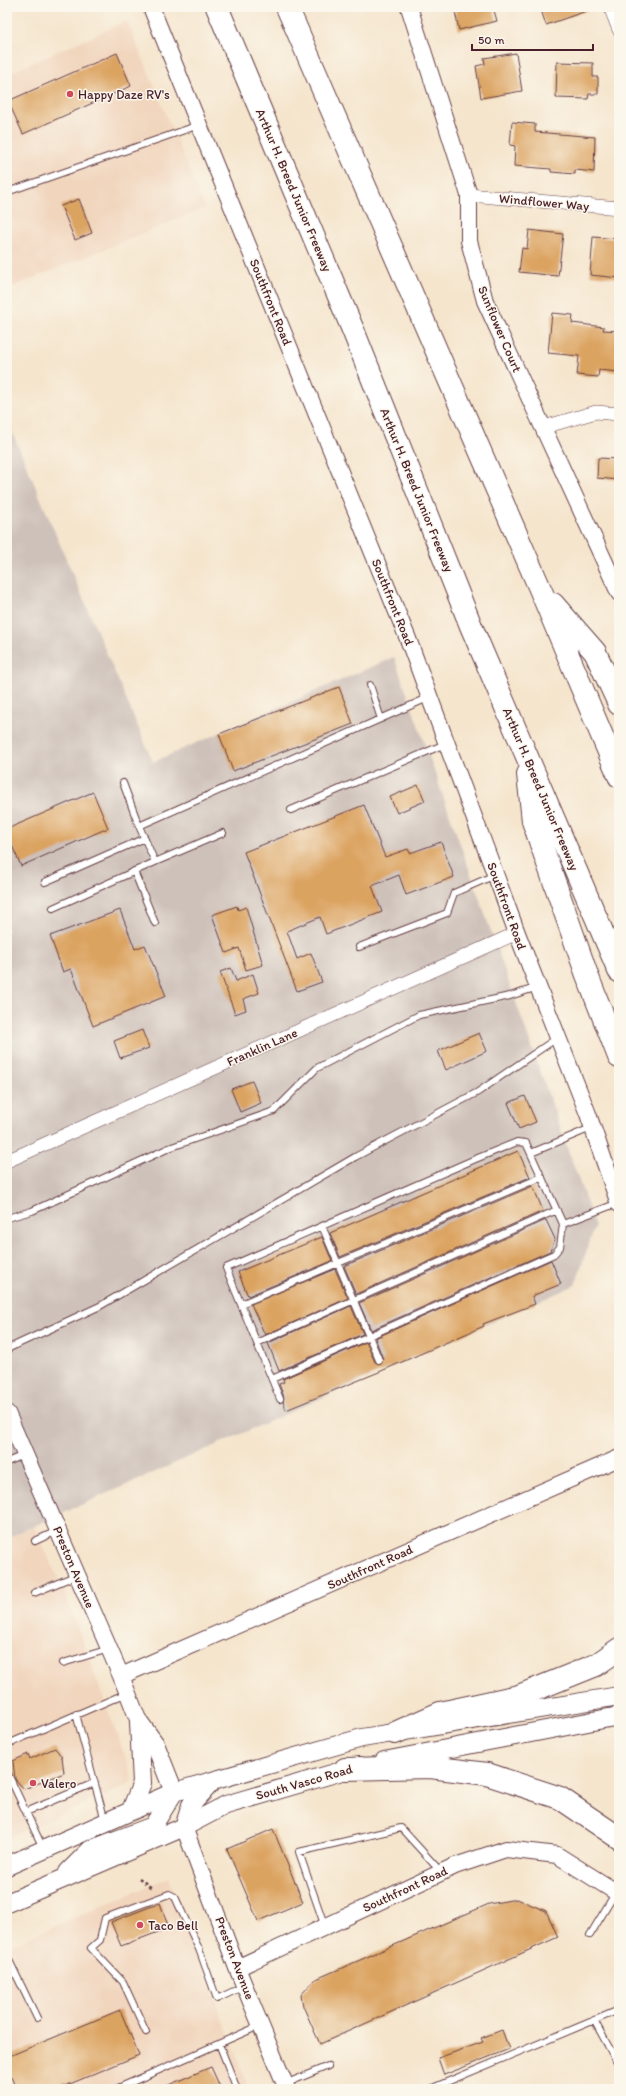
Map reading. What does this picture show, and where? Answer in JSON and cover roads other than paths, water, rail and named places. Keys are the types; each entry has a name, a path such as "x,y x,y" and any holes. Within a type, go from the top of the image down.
{"highway":[{"name":"Arthur H. Breed Junior Freeway","path":"216,7 354,330 471,626 619,971"},
{"path":"287,7 541,591 619,776"},
{"path":"541,591 595,652 619,704"},
{"path":"526,753 533,821 587,975 619,1058"},
{"path":"395,1733 440,1713 519,1696 596,1665 619,1649"},
{"path":"345,1768 430,1767 487,1774 560,1798 619,1838"}],"main road":[{"name":"South Vasco Road","path":"7,1866 105,1821 174,1792 211,1783 362,1738 619,1696"},
{"name":"South Vasco Road","path":"7,1903 62,1878 184,1827 226,1805 345,1768 619,1716"},
{"path":"62,1878 90,1850 153,1826 174,1792 155,1744 138,1722"},
{"path":"131,1810 142,1784 138,1722"},
{"path":"184,1827 191,1805 211,1783"}],"street":[{"name":"Southfront Road","path":"151,7 408,640 516,933 593,1127 619,1203"},
{"name":"Sunflower Court","path":"409,7 469,195 469,241 485,301 619,593"},
{"path":"610,7 619,30"},
{"name":"Windflower Way","path":"469,195 619,208"},
{"path":"544,427 596,412 619,414"},
{"name":"Franklin Lane","path":"7,1161 516,933"},
{"name":"Preston Avenue","path":"7,1413 121,1676 138,1722"},
{"name":"Southfront Road","path":"121,1676 619,1458"},
{"name":"Preston Avenue","path":"184,1827 237,1968 286,2087"},
{"name":"Southfront Road","path":"237,1968 441,1872 506,1848 557,1855 617,1893"}],"lane":[{"path":"7,192 199,125"},
{"path":"370,685 381,719"},
{"path":"139,826 430,697"},
{"path":"291,810 446,743"},
{"path":"123,783 139,826 155,862"},
{"path":"53,908 223,833"},
{"path":"45,882 145,838"},
{"path":"134,871 155,923"},
{"path":"359,947 447,913 454,893 496,876"},
{"path":"7,1218 32,1211 169,1148 274,1111 318,1068 419,1015 510,996 538,987"},
{"path":"7,1349 100,1306 355,1156 478,1092 558,1038"},
{"path":"531,1153 593,1127"},
{"path":"272,1379 554,1254 560,1247 563,1224 526,1143 517,1142 226,1268 280,1399"},
{"path":"241,1304 542,1177"},
{"path":"563,1224 619,1203"},
{"path":"257,1344 557,1210"},
{"path":"322,1226 378,1360"},
{"path":"7,1462 25,1455"},
{"path":"35,1541 58,1531"},
{"path":"34,1592 77,1575"},
{"path":"63,1663 109,1649"},
{"path":"7,1748 8,1744 127,1693"},
{"path":"76,1714 105,1821"},
{"path":"7,1772 43,1849"},
{"path":"26,1812 94,1782"},
{"path":"325,1927 299,1852 401,1828 441,1872"},
{"path":"590,1935 617,1893"},
{"path":"146,2032 122,1982 91,1948 100,1940 105,1918 169,1894 175,1897 199,1949 217,1999 245,1986"},
{"path":"7,1956 37,2018"},
{"path":"430,2089 619,2010"},
{"path":"594,2020 619,2066"},
{"path":"116,2089 261,2025"},
{"path":"219,2044 237,2089"},
{"path":"286,2087 328,2066"},
{"path":"617,2089 619,2085"}],"place":[{"name":"Happy Daze RV's","path":"70,94"},
{"name":"Valero","path":"33,1783"},
{"name":"Taco Bell","path":"140,1925"}]}
